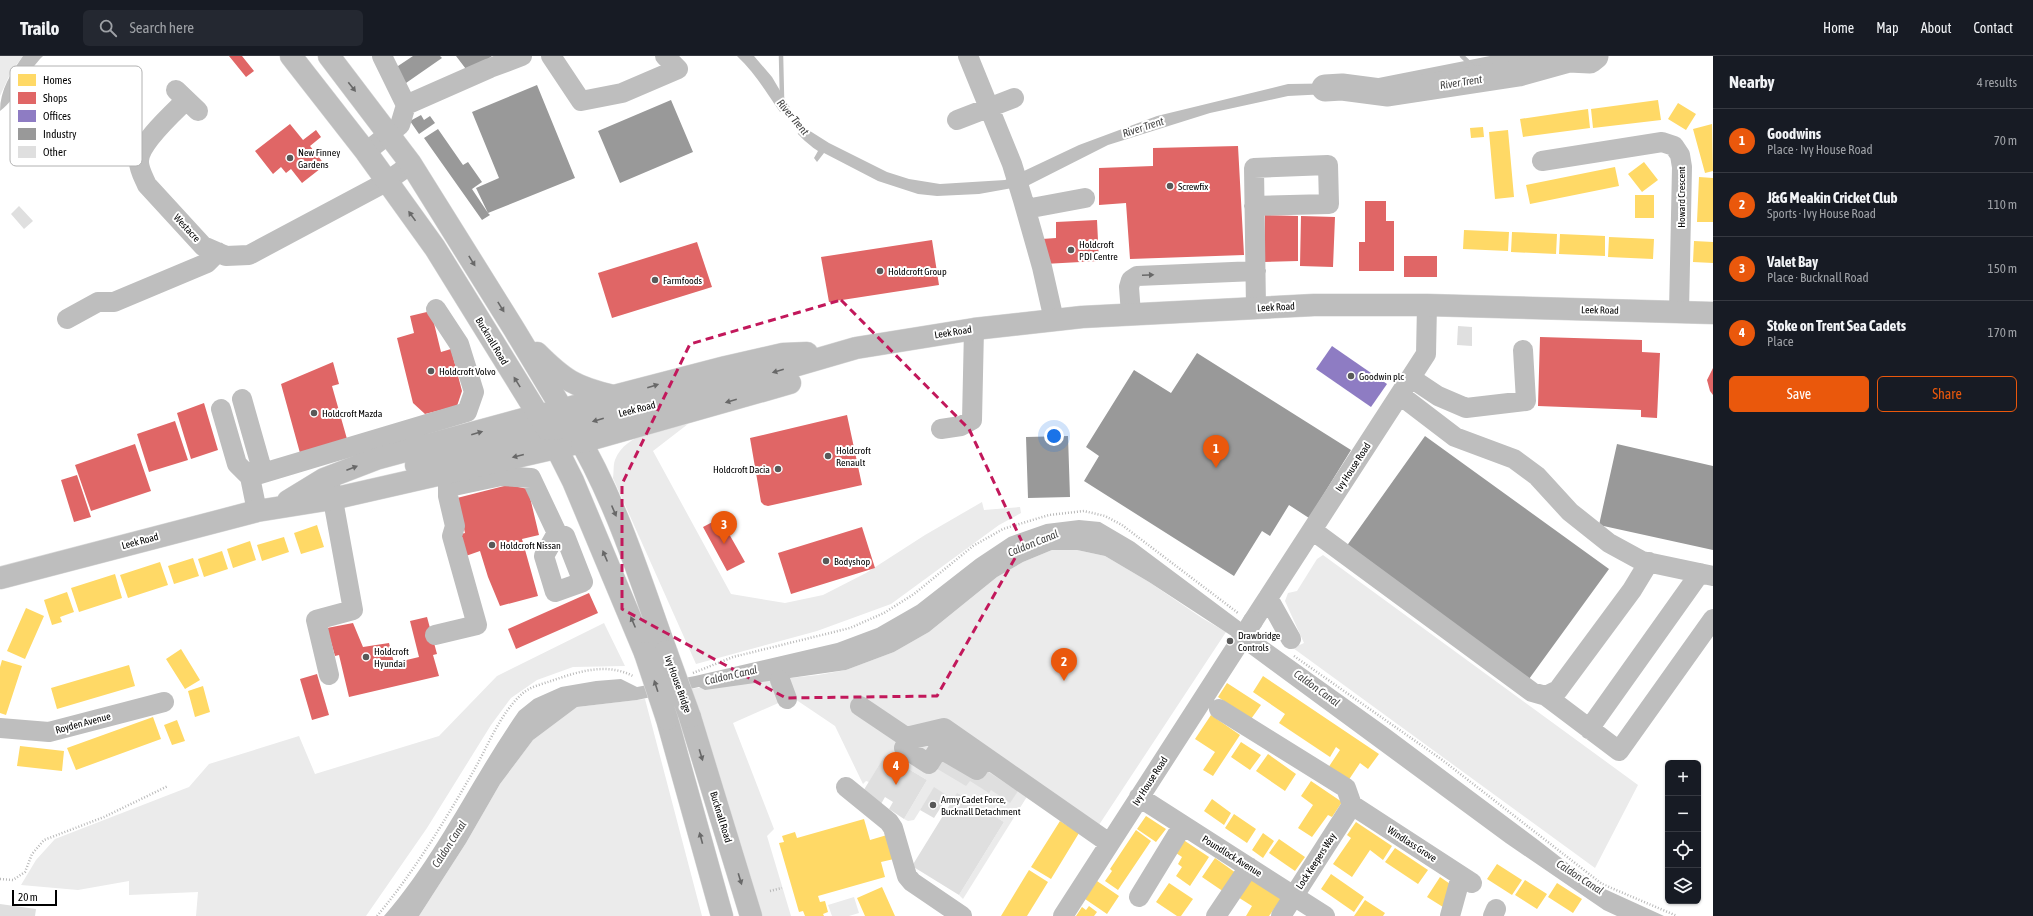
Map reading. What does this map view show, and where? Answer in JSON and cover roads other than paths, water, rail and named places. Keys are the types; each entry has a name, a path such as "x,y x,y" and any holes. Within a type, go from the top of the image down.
{"main road":[{"name":"Bucknall Road","path":"291,56 366,152 386,182 435,248 464,295 547,431 573,481 656,652"},
{"path":"303,56 309,66 314,84"},
{"path":"329,56 411,164 514,329 572,426 599,475 620,525 656,652"},
{"name":"Leek Road","path":"572,426 615,397 726,367 783,354 842,351 974,329 1054,320 1131,314 1314,305 1427,305 1713,313"},
{"path":"514,329 556,372 571,383 587,390 615,397"},
{"path":"547,431 792,382 842,351"},
{"path":"547,431 572,426"},
{"name":"Leek Road","path":"0,578 257,510 449,471 547,431"},
{"name":"Leek Road","path":"280,506 324,479 376,458 547,431"},
{"name":"Ivy House Bridge","path":"656,652 690,718"},
{"name":"Ivy House Bridge","path":"656,652 667,719 722,916"},
{"name":"Bucknall Road","path":"690,718 751,916"}],"street":[{"path":"406,105 490,68 522,56"},
{"path":"550,56 581,101 622,93 678,69 665,56"},
{"path":"968,56 1012,164 1042,267 1054,320"},
{"path":"366,152 400,125 406,105 387,58"},
{"path":"957,120 1014,98"},
{"name":"Westacre","path":"142,153 145,145 186,100"},
{"name":"Howard Crescent","path":"1542,161 1662,142 1674,146 1680,155 1682,167 1679,312"},
{"name":"Westacre","path":"141,166 147,186 203,246 226,256 250,255 386,182 411,164"},
{"path":"1025,205 1086,198"},
{"path":"1254,206 1256,308"},
{"path":"67,319 98,302 114,302 207,263 218,252"},
{"path":"1131,314 1129,287 1131,280 1137,276 1256,271"},
{"name":"Ivy House Road","path":"1063,916 1237,646 1248,620 1268,598 1426,354 1427,305"},
{"path":"221,409 237,464 256,475 467,412 474,392 459,344 436,309"},
{"path":"941,429 961,426 972,420 974,329"},
{"path":"1411,378 1438,396 1466,408 1526,401 1523,350"},
{"path":"1400,395 1455,437 1514,459 1537,476 1570,512 1609,543 1642,561 1707,575 1589,729"},
{"path":"242,400 256,475 257,510"},
{"path":"435,635 477,625 452,536 456,526 448,496 449,471 532,478 557,533"},
{"path":"329,675 316,620 353,610 331,494"},
{"path":"1312,530 1532,692 1546,696 1619,751 1713,619"},
{"path":"1546,696 1558,690 1632,590 1649,562"},
{"path":"1268,598 1292,647"},
{"path":"780,680 787,699"},
{"name":"Royden Avenue","path":"0,728 49,732 164,702"},
{"path":"860,706 906,737 944,728 1109,843"},
{"path":"1219,709 1346,788 1352,806"},
{"path":"846,787 889,822 903,867 912,882 962,916"},
{"name":"Poundlock Avenue","path":"1139,797 1325,916"},
{"name":"Windlass Grove","path":"1352,806 1467,880 1450,916"},
{"name":"Lock Keepers Way","path":"1281,916 1352,806"},
{"path":"1139,897 1183,825"},
{"path":"1216,916 1249,867"}],"water":[{"path":"23,56 43,56 34,66 16,66"},
{"path":"737,56 754,56 772,77 792,111 810,131 829,143 887,172 909,179 940,184 1005,180 1079,145 1157,116 1288,84 1353,83 1490,56 1544,56 1347,93 1288,96 1210,113 1108,145 1029,185 979,194 937,196 918,194 878,181 824,153 817,162 814,158 818,151 805,141 794,129 758,80"},
{"path":"10,75 10,101 0,111 0,103"},
{"name":"Caldon Canal","path":"1079,520 1100,522 1134,542 1241,622 1244,627 1262,638 1388,728 1596,885 1664,916 1617,916 1604,910 1506,843 1248,653 1247,646 1149,582 1105,556 1077,550 1052,550 1023,562 997,577 929,632 894,652 846,670 705,690 699,687 637,700 577,707 533,740 500,784 466,843 419,916 384,916 403,892 438,842 519,711 534,699 561,687 596,681 621,679 637,687 695,676 837,643 877,628 917,605 976,559 1009,537 1046,524"}],"waterway":[{"path":"781,56 782,98"},
{"path":"1462,56 1485,78"},
{"name":"River Trent","path":"1325,88 1342,87 1388,93 1519,73 1569,59 1590,60 1595,56"}],"place":[{"name":"New Finney Gardens","path":"290,158"},
{"name":"Screwfix","path":"1170,186"},
{"name":"Holdcroft PDI Centre","path":"1071,250"},
{"name":"Holdcroft Group","path":"880,271"},
{"name":"Farmfoods","path":"655,280"},
{"name":"Holdcroft Volvo","path":"431,371"},
{"name":"Goodwin plc","path":"1351,376"},
{"name":"Holdcroft Mazda","path":"314,413"},
{"name":"Holdcroft Renault","path":"828,456"},
{"name":"Goodwins","path":"1216,468"},
{"name":"Holdcroft Dacia","path":"778,469"},
{"name":"Valet Bay","path":"724,544"},
{"name":"Holdcroft Nissan","path":"492,545"},
{"name":"Bodyshop","path":"826,561"},
{"name":"Drawbridge Controls","path":"1230,641"},
{"name":"Holdcroft Hyundai","path":"366,657"},
{"name":"J&G Meakin Cricket Club","path":"1064,681"},
{"name":"Stoke on Trent Sea Cadets","path":"896,785"},
{"name":"Army Cadet Force, Bucknall Detachment","path":"933,805"}]}
